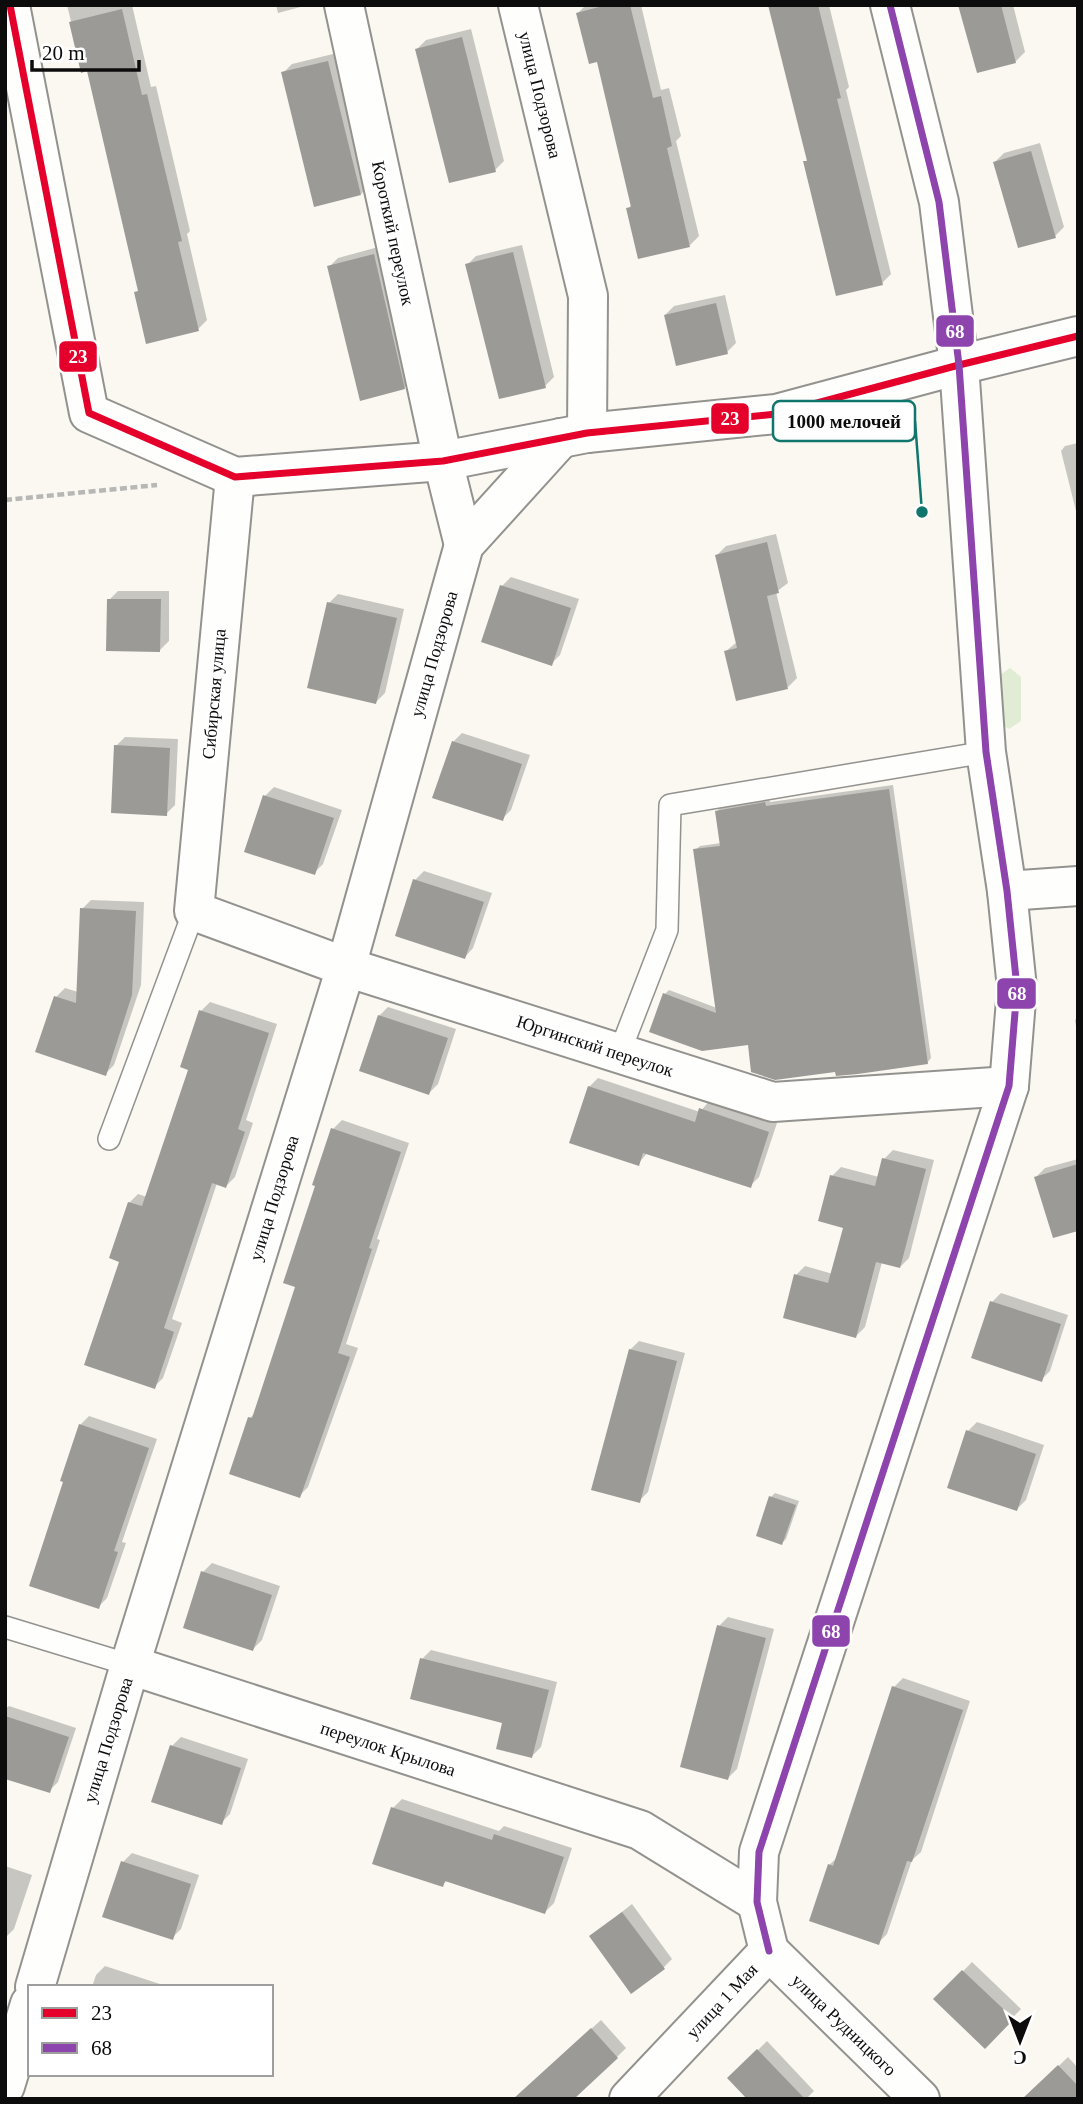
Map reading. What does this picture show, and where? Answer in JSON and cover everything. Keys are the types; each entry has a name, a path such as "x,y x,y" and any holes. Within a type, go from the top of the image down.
{"street":[{"path":"10,5 89,413 235,477 443,461 574,435 776,414 958,365 1078,337"},
{"name":"Короткий переулок","path":"344,5 443,461 464,545"},
{"name":"улица Подзорова","path":"36,1985 130,1665 346,967 464,545 574,435 588,296 518,5"},
{"name":"улица 1 Мая","path":"629,2099 769,1951 757,1902 759,1852 1009,1086 1017,988 1007,891 986,752 958,365 939,202 890,5"},
{"name":"Сибирская улица","path":"194,911 235,477"},
{"path":"1007,891 1078,886"},
{"name":"Юргинский переулок","path":"194,911 346,967 774,1102 1009,1086"},
{"name":"переулок Крылова","path":"130,1665 640,1830 757,1902"},
{"name":"улица Рудницкого","path":"769,1951 920,2099"},
{"path":"5,2086 28,2011"}],"lane":[{"path":"619,1054 667,930 670,805 986,752"},
{"path":"109,1139 194,911"},
{"name":"переулок Крылова","path":"5,1627 130,1665"}],"path":[{"path":"5,500 167,484"}],"green space":[{"path":"1010,668 1021,677 1021,721 1009,729 997,721 997,677"}],"building":[{"path":"607,5 630,5 653,98 661,96 672,146 667,148 690,247 638,259 626,208 631,207 597,62 589,64 576,13"},
{"path":"768,5 818,5 841,98 837,99 883,285 836,296 803,161 807,161"},
{"path":"958,5 1001,5 1016,63 977,73"},
{"path":"122,9 142,95 147,94 182,241 178,242 199,331 146,344 134,292 138,291 87,71 81,73 69,22"},
{"path":"462,37 496,172 449,183 415,49"},
{"path":"328,61 361,195 314,207 281,72"},
{"path":"1031,151 1056,238 1018,248 993,162"},
{"path":"513,252 546,388 499,399 465,264"},
{"path":"374,254 405,389 360,401 327,266"},
{"path":"716,303 728,354 676,366 664,315"},
{"path":"767,542 779,593 767,596 788,689 736,701 724,651 737,648 715,555"},
{"path":"500,585 571,608 552,666 481,642"},
{"path":"107,599 161,599 160,652 106,651"},
{"path":"327,602 397,618 376,704 307,688"},
{"path":"452,741 522,764 503,821 432,798"},
{"path":"114,745 170,748 167,816 111,813"},
{"path":"889,789 928,1064 858,1074 836,1076 835,1072 775,1080 751,1072 748,1045 702,1051 649,1032 663,993 716,1013 693,849 720,846 715,811 765,802 766,806"},
{"path":"263,795 334,818 315,875 244,852"},
{"path":"413,879 484,902 465,959 395,936"},
{"path":"80,908 136,911 132,995 106,1076 35,1052 54,996 76,1003"},
{"path":"199,1010 269,1033 238,1129 245,1132 226,1188 212,1183 164,1328 174,1332 155,1389 84,1365 119,1262 109,1258 128,1202 142,1206 188,1070 180,1067"},
{"path":"378,1015 448,1038 429,1095 359,1071"},
{"path":"588,1086 695,1122 699,1108 769,1132 751,1188 643,1153 639,1166 569,1143"},
{"path":"331,1128 401,1152 338,1353 350,1357 300,1498 229,1474 248,1417 252,1418 295,1287 283,1283"},
{"path":"882,1158 926,1169 900,1268 876,1262 856,1338 783,1318 794,1274 828,1283 843,1228 818,1221 830,1175 875,1186"},
{"path":"1078,1164 1078,1231 1053,1238 1034,1177"},
{"path":"990,1301 1061,1324 1042,1382 971,1358"},
{"path":"629,1349 677,1361 640,1503 591,1490"},
{"path":"79,1424 149,1448 114,1551 118,1552 99,1609 29,1586"},
{"path":"966,1430 1036,1454 1017,1511 947,1488"},
{"path":"769,1496 796,1505 782,1545 756,1536"},
{"path":"201,1571 272,1595 253,1651 183,1628"},
{"path":"717,1625 766,1638 728,1780 680,1767"},
{"path":"420,1658 549,1690 532,1758 496,1749 502,1723 410,1699"},
{"path":"892,1686 963,1710 912,1862 907,1861 879,1945 809,1921 828,1864 833,1866"},
{"path":"5,1716 69,1737 50,1793 5,1779"},
{"path":"170,1745 241,1768 222,1825 151,1802"},
{"path":"391,1807 492,1840 494,1834 564,1857 545,1914 445,1881 443,1887 372,1864"},
{"path":"121,1861 191,1884 173,1940 102,1917"},
{"path":"622,1912 665,1969 631,1994 589,1936"},
{"path":"962,1970 1014,2019 985,2049 933,1999"},
{"path":"591,2028 618,2058 574,2099 513,2099"},
{"path":"757,2049 805,2099 747,2099 727,2078"},
{"path":"1058,2065 1078,2086 1078,2099 1022,2099"}],"transit line":[{"name":"23","path":"10,5 89,413 235,477 443,461 587,433 776,414 1078,336"},
{"name":"68","path":"769,1951 757,1902 759,1852 1009,1086 1017,988 1007,891 986,752 959,365 939,202 890,5"}],"place":[{"name":"1000 мелочей","path":"922,512"}]}
